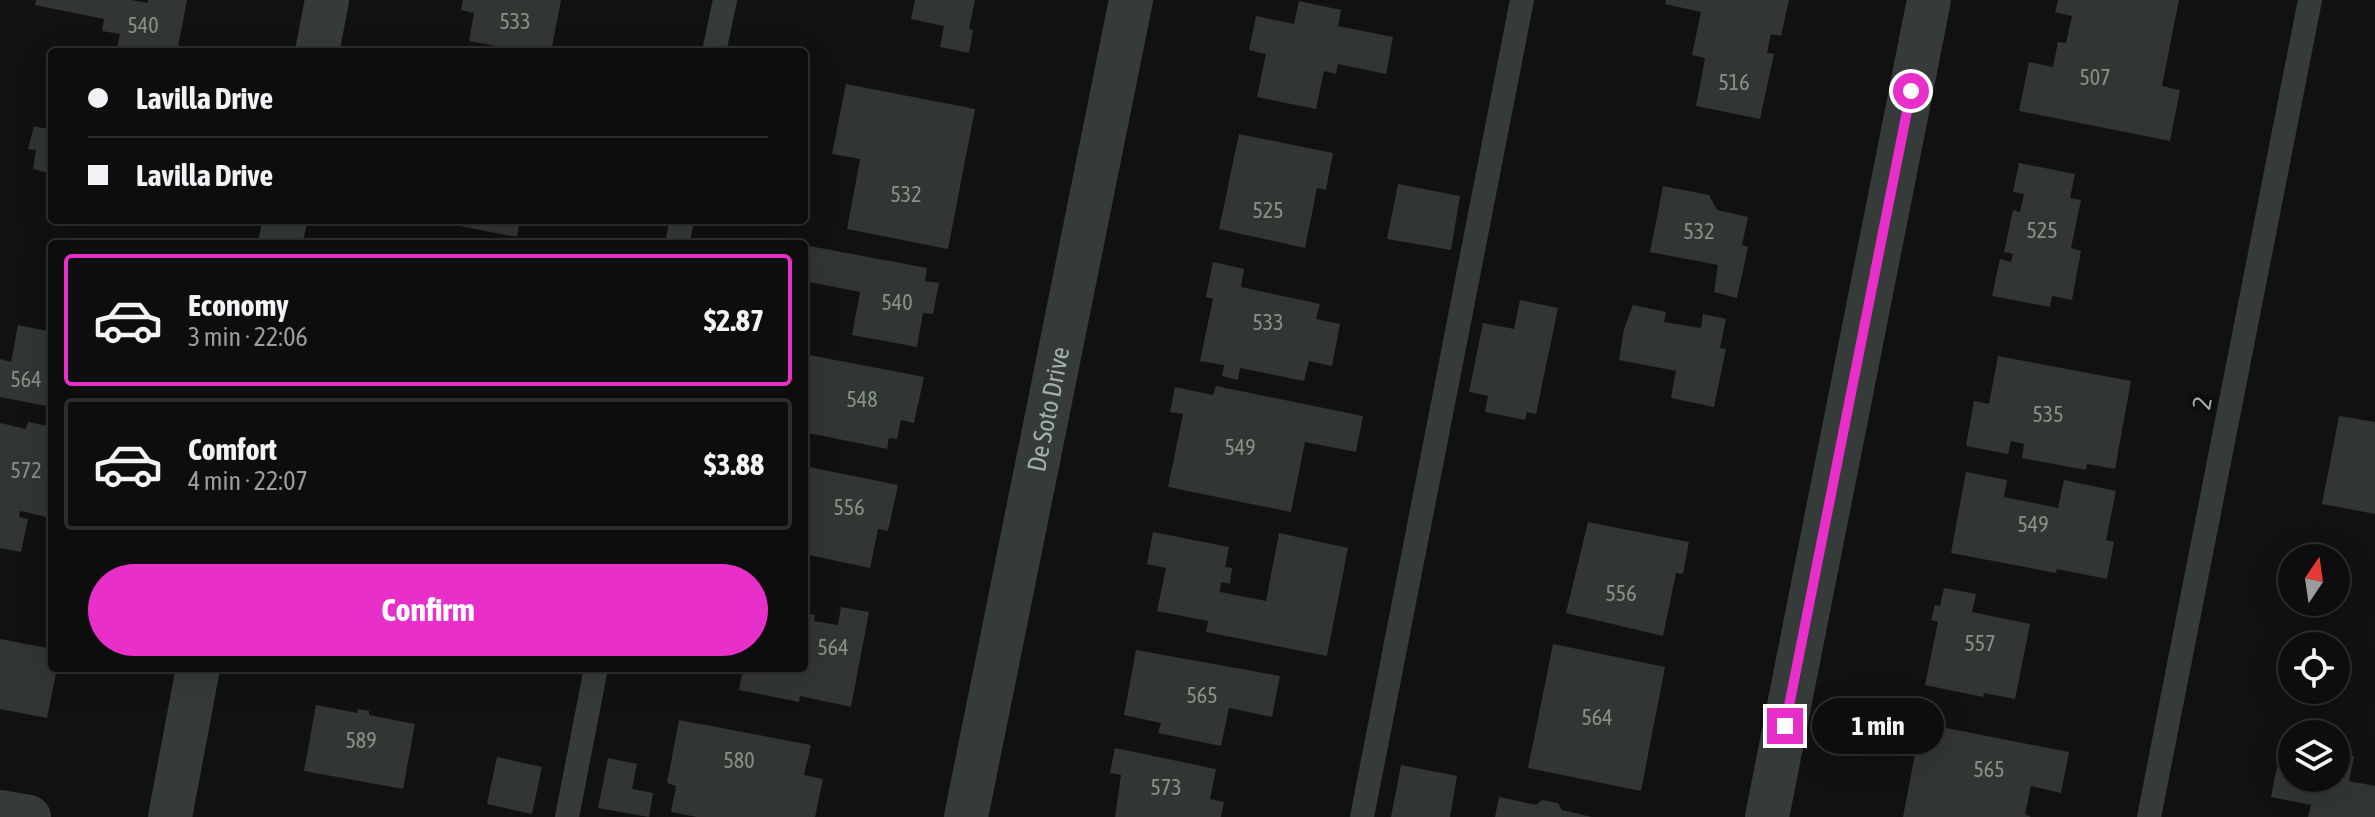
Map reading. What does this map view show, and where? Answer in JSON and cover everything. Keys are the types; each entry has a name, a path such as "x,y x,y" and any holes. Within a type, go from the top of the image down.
{"street":[{"path":"318,48 327,0"},
{"name":"De Soto Drive","path":"966,817 1131,0"},
{"path":"1767,817 1929,0"},
{"path":"170,817 197,672"},
{"path":"0,812 29,817"}],"lane":[{"path":"715,48 725,0"},
{"path":"1362,817 1522,0"},
{"name":"2","path":"2149,817 2310,0"},
{"path":"567,817 595,672"}],"building":[{"path":"36,0 131,0 148,3 148,0 187,0 178,48 117,48 120,34 102,31 104,19 35,5"},
{"path":"463,0 561,0 552,48 507,48 469,41 474,13 461,10"},
{"path":"915,0 975,0 969,29 973,30 969,53 940,47 944,26 911,19"},
{"path":"1666,0 1789,0 1781,36 1771,34 1767,53 1774,54 1760,119 1696,106 1705,58 1692,55 1701,12 1665,4"},
{"path":"2058,0 2179,0 2162,86 2180,90 2170,141 2019,111 2029,62 2053,67 2058,42 2066,43 2072,16 2055,12"},
{"path":"1299,1 1341,10 1338,26 1393,37 1386,74 1338,64 1336,74 1324,71 1316,109 1257,97 1266,54 1249,50 1256,16 1294,24"},
{"path":"846,84 975,109 948,249 847,229 860,159 832,154"},
{"path":"34,126 48,129 48,173 33,169 36,150 28,149"},
{"path":"1239,134 1333,153 1326,190 1317,188 1305,248 1219,229"},
{"path":"2019,163 2075,174 2070,198 2081,200 2071,248 2081,251 2072,300 2052,296 2050,307 1992,296 2000,259 2011,262 2013,254 2004,252 2013,210 2020,212 2024,194 2013,192"},
{"path":"1398,184 1460,196 1451,250 1387,239"},
{"path":"1663,186 1709,195 1717,210 1748,217 1742,245 1748,247 1737,298 1714,292 1718,265 1650,252"},
{"path":"449,224 519,224 517,237"},
{"path":"808,246 927,268 925,281 939,283 933,314 923,313 917,347 852,335 860,292 808,282"},
{"path":"1213,262 1244,269 1241,287 1320,304 1316,319 1340,324 1332,366 1309,361 1304,381 1240,368 1238,380 1222,376 1224,365 1200,361 1213,299 1206,297"},
{"path":"1520,300 1558,308 1536,414 1527,412 1525,420 1485,412 1488,396 1469,392 1483,323 1514,329"},
{"path":"1633,305 1666,312 1664,322 1701,328 1703,314 1726,319 1720,348 1726,349 1714,407 1671,398 1676,371 1619,360 1624,329"},
{"path":"18,325 48,331 48,406 0,397 0,359 11,362"},
{"path":"808,355 924,377 914,423 901,420 897,439 889,438 887,449 808,433"},
{"path":"1998,356 2131,381 2115,469 2087,464 2086,470 2022,458 2024,444 2011,441 2008,454 1966,446 1974,401 1989,404"},
{"path":"1216,386 1363,416 1356,452 1305,442 1291,512 1168,487 1183,414 1170,412 1175,387 1213,395"},
{"path":"2339,416 2375,422 2375,514 2322,504"},
{"path":"28,422 48,426 48,517 20,511 19,517 28,519 21,552 0,548 0,423 26,429"},
{"path":"808,467 898,485 888,531 878,529 870,568 808,555"},
{"path":"1966,472 2007,480 2004,497 2058,508 2064,480 2116,491 2106,540 2114,542 2107,579 2057,569 2056,573 1951,553"},
{"path":"1588,522 1689,542 1683,574 1676,573 1663,636 1566,613"},
{"path":"1153,532 1229,547 1225,567 1232,568 1230,584 1221,582 1220,592 1266,601 1279,533 1348,548 1327,656 1206,632 1208,621 1157,611 1166,568 1147,564"},
{"path":"1944,588 1976,594 1972,612 2030,624 2015,699 1984,693 1983,697 1925,685 1938,622 1931,620 1935,605 1940,606"},
{"path":"841,607 869,612 851,707 800,696 799,702 739,690 742,672 808,672 808,614 815,615 814,621 838,625"},
{"path":"0,639 48,648 48,672 56,672 47,718 0,709"},
{"path":"1553,644 1665,667 1641,791 1528,768"},
{"path":"1136,650 1280,676 1272,717 1229,708 1221,746 1158,733 1161,723 1124,715"},
{"path":"316,705 357,713 358,709 369,711 369,715 415,724 403,789 304,771"},
{"path":"679,720 811,745 804,775 823,779 815,817 697,817 671,812 676,786 667,783"},
{"path":"1921,723 2069,752 2061,793 2031,786 2025,814 2031,817 1903,817"},
{"path":"1115,748 1216,769 1210,799 1224,802 1221,817 1115,817 1121,775 1110,773"},
{"path":"2350,755 2354,756 2350,776"},
{"path":"497,757 542,767 532,814 487,804"},
{"path":"608,758 637,764 632,789 653,793 649,817 598,808"},
{"path":"1401,765 1457,776 1450,817 1391,817"},
{"path":"2277,767 2278,792 2350,792 2350,781 2375,786 2375,817 2308,817 2311,805 2271,797"},
{"path":"1499,797 1536,805 1542,800 1558,803 1562,810 1592,817 1495,817"}],"route":[{"path":"1785,726 1911,91"}]}
